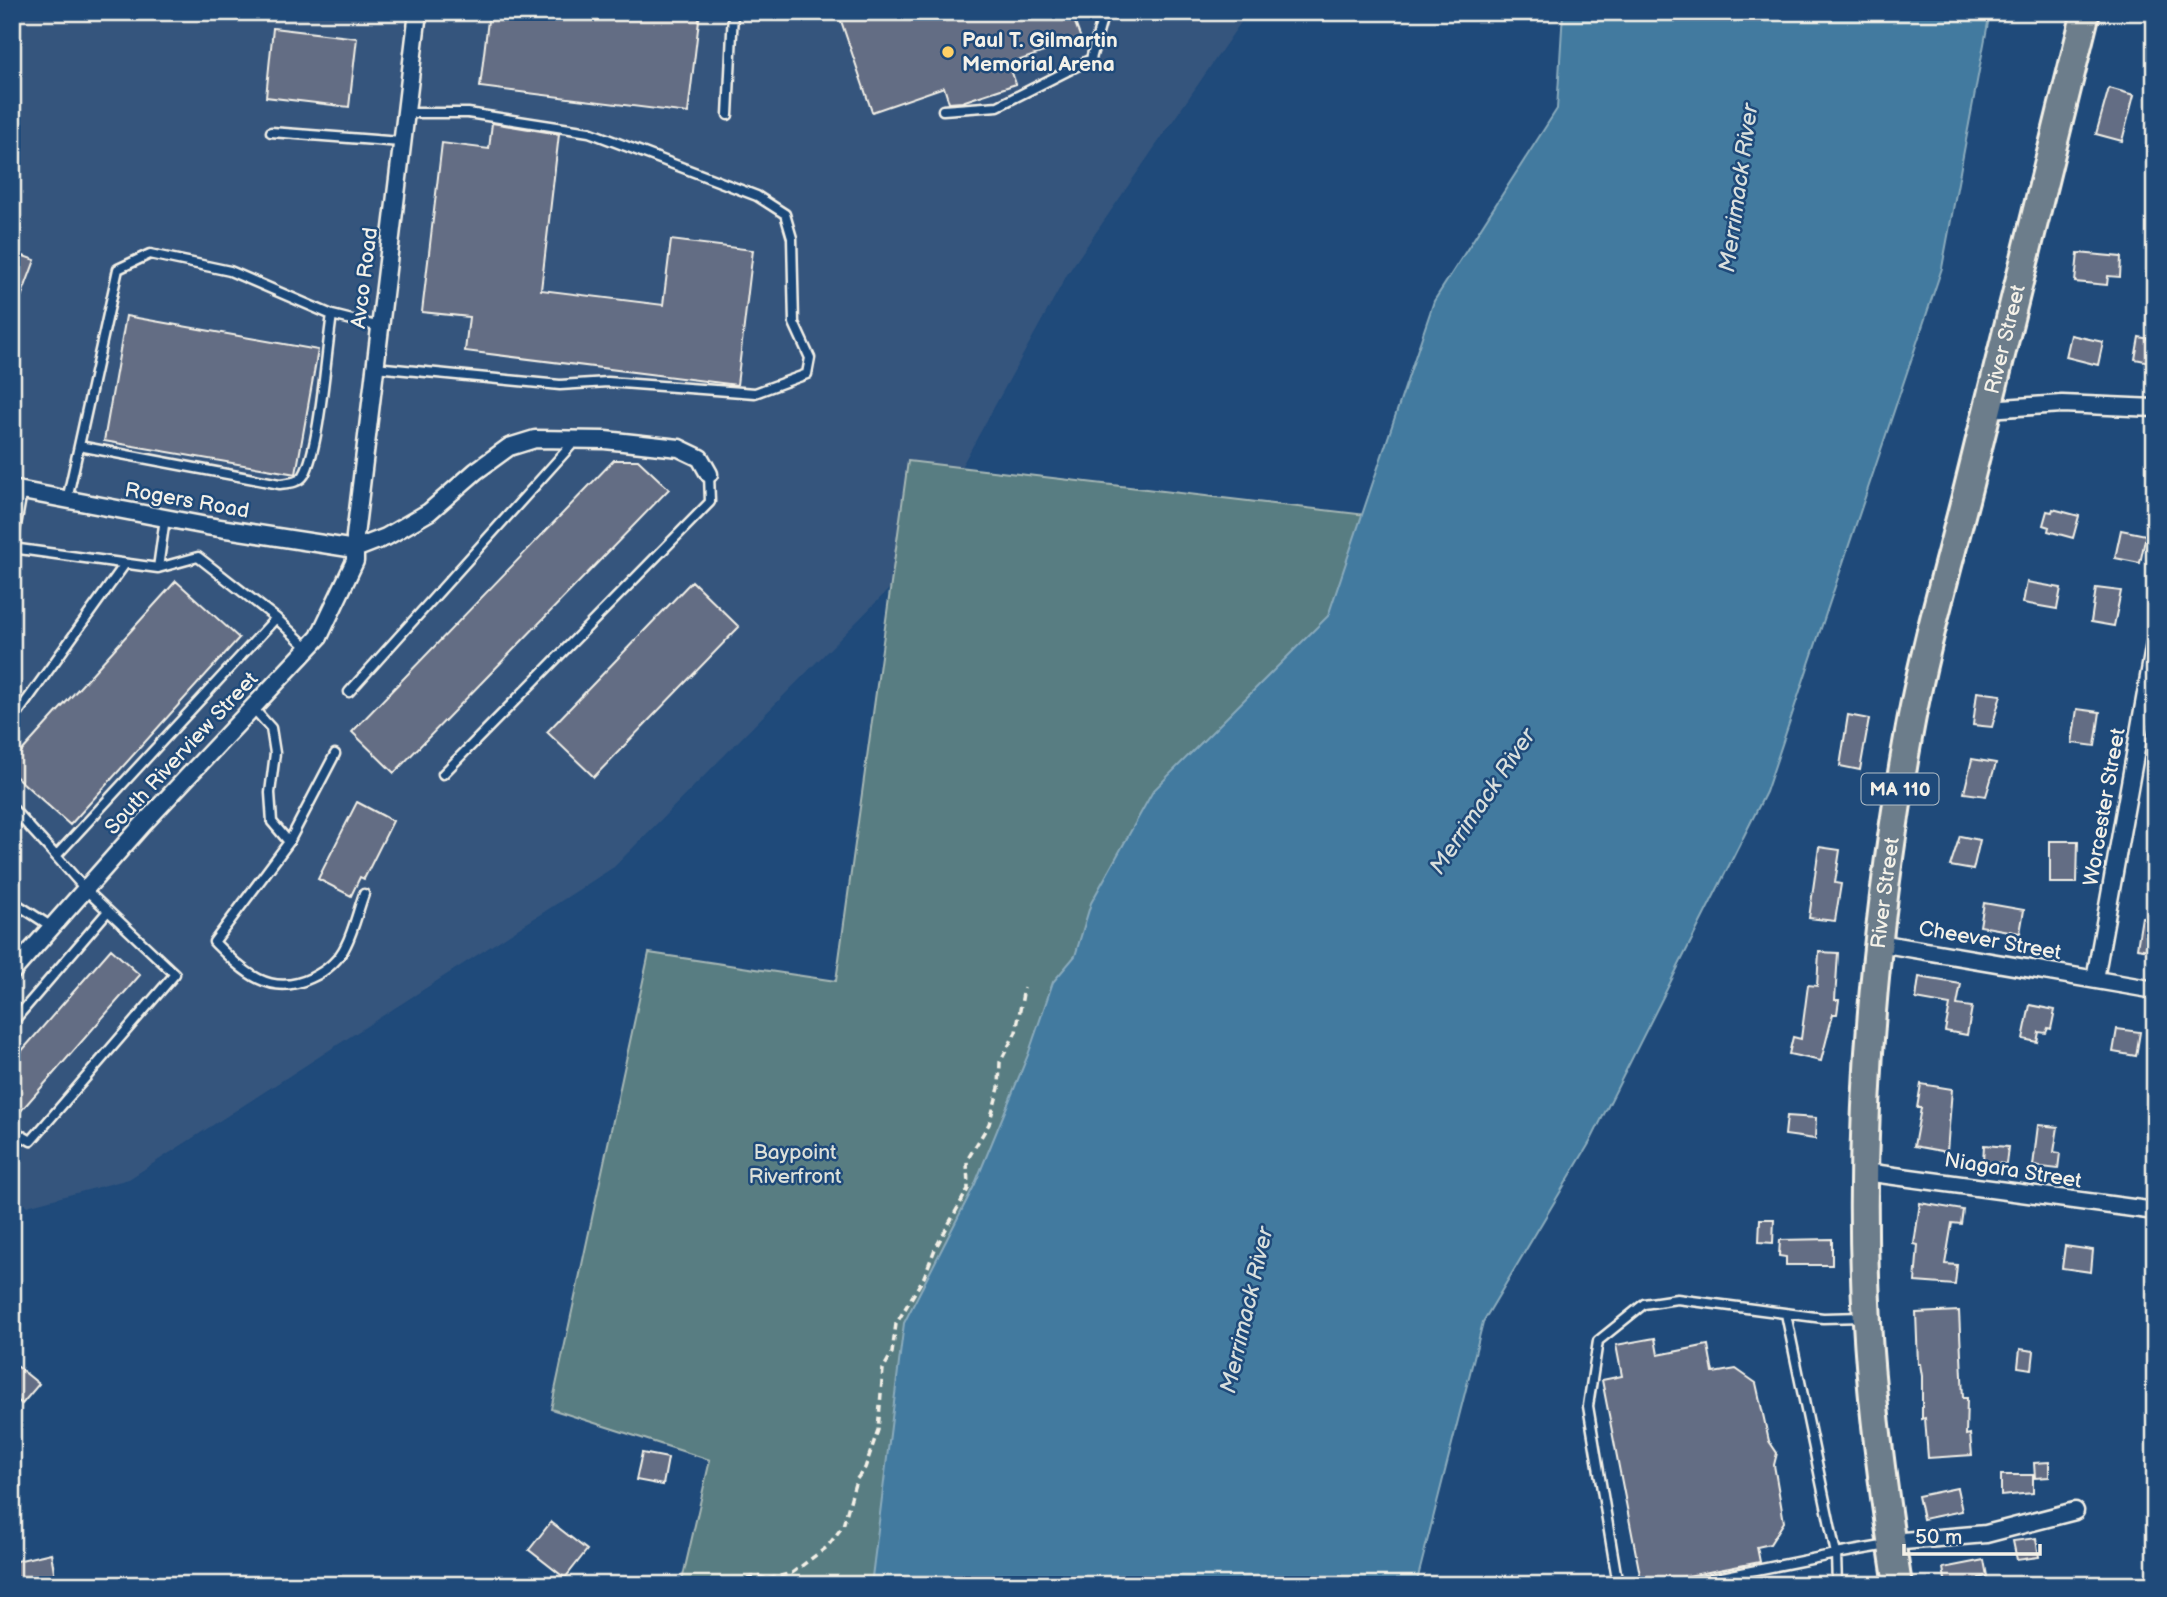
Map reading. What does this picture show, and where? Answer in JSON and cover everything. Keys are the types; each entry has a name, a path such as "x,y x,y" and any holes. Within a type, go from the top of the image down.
{"main road":[{"name":"River Street","path":"1898,1585 1883,1494 1867,1317 1865,1172 1879,943 1908,735 1934,618 2086,12"}],"street":[{"name":"Avco Road","path":"355,549 418,12"},
{"path":"1987,409 2062,404 2155,408"},
{"path":"355,549 386,537 429,512 476,471 509,447 535,439 679,448 699,458 709,474"},
{"name":"Rogers Road","path":"17,490 165,518 355,549"},
{"name":"South Riverview Street","path":"12,972 318,637 341,595 355,561 355,549"},
{"name":"Worcester Street","path":"2095,979 2151,680 2155,643"},
{"name":"Cheever Street","path":"1879,943 2155,990"},
{"name":"Niagara Street","path":"1865,1172 2155,1211"},
{"path":"1891,1543 1986,1534 2075,1511"}],"lane":[{"path":"728,115 733,12"},
{"path":"943,110 998,106 1091,59 1104,12"},
{"path":"375,367 560,385 608,382 755,393 807,374 810,358 794,323 792,238 785,214 757,195 589,132 468,113 405,113"},
{"path":"271,132 401,142"},
{"path":"67,500 118,269 150,254 230,271 331,316 380,327"},
{"path":"79,446 280,484 293,483 303,476 314,442 331,316"},
{"path":"349,692 576,440"},
{"path":"443,774 710,502 709,474"},
{"path":"17,490 12,548 158,568 198,557 276,618 308,648"},
{"path":"158,568 165,518"},
{"path":"12,721 125,564"},
{"path":"57,856 276,618"},
{"path":"252,707 271,728 275,753 271,793 272,822 289,842"},
{"path":"335,754 289,842 214,942 241,969 259,979 293,987 326,971 345,947 365,894"},
{"path":"12,808 86,890 175,974 31,1141 12,1130"},
{"path":"12,901 52,927"},
{"path":"12,1023 108,911"},
{"path":"1618,1585 1587,1406 1598,1341 1644,1304 1677,1299 1823,1318 1867,1317"},
{"path":"1786,1314 1836,1553 1837,1585"},
{"path":"1686,1584 1891,1543"}],"path":[{"path":"737,1585 747,1577 768,1579 793,1573 827,1547 844,1526 856,1480 865,1468 878,1430 883,1369 892,1353 896,1324 925,1277 935,1249 968,1188 967,1160 989,1124 997,1097 1000,1062 1016,1032 1024,988"},
{"path":"768,1579 774,1585"}],"shaded area":[{"path":"12,12 1248,12 1068,273 900,578 614,867 129,1179 27,1206 12,1194"}],"green space":[{"name":"Baypoint Riverfront","path":"908,461 1384,517 893,1585 681,1585 710,1460 551,1409 649,953 836,981"}],"water":[{"name":"Merrimack River","path":"1563,12 1990,12 1942,268 1766,792 1590,1142 1483,1322 1416,1585 871,1585 904,1323 975,1184 1028,1055 1053,982 1075,956 1091,903 1153,791 1328,616 1434,301 1557,109"}],"building":[{"path":"489,12 700,12 688,113 480,87"},
{"name":"Paul T. Gilmartin Memorial Arena","path":"838,12 1071,12 1081,39 1009,64 1016,84 962,102 949,103 944,87 872,112"},
{"path":"273,28 357,38 349,107 266,97"},
{"path":"2109,88 2134,95 2122,141 2096,134"},
{"path":"492,123 559,134 541,290 663,305 671,240 753,250 737,385 465,351 469,317 422,312 442,143 489,149"},
{"path":"12,252 35,260 14,316 12,316"},
{"path":"2078,253 2121,257 2120,277 2108,276 2107,285 2075,282"},
{"path":"126,316 318,350 296,474 104,441"},
{"path":"2071,335 2103,342 2098,365 2066,357"},
{"path":"2139,337 2155,340 2155,363 2135,359"},
{"path":"614,460 638,460 669,489 394,773 352,732"},
{"path":"2053,509 2079,516 2073,538 2048,531 2049,527 2043,525 2047,511 2052,512"},
{"path":"2121,530 2146,535 2140,563 2115,558"},
{"path":"176,581 239,638 70,825 12,773 12,762"},
{"path":"692,581 739,627 594,777 547,732"},
{"path":"2027,582 2061,588 2057,609 2023,603"},
{"path":"2096,588 2121,591 2114,626 2091,622"},
{"path":"1977,692 2001,695 1992,727 1973,725"},
{"path":"2077,709 2100,712 2095,746 2072,743"},
{"path":"1848,715 1869,719 1860,770 1840,766"},
{"path":"1972,759 1996,763 1986,796 1964,793"},
{"path":"357,802 393,821 364,879 360,877 351,896 318,879"},
{"path":"1960,836 1980,840 1973,870 1950,866"},
{"path":"2050,841 2078,841 2077,883 2050,883"},
{"path":"1819,847 1840,850 1835,883 1841,884 1835,921 1809,918"},
{"path":"1984,903 2024,910 2020,933 1980,926"},
{"path":"2142,917 2155,919 2155,951 2137,948"},
{"path":"111,949 140,975 12,1121 12,1062"},
{"path":"1819,952 1838,953 1835,1000 1839,1000 1821,1061 1789,1054 1793,1037 1801,1039 1808,985 1817,986"},
{"path":"1919,977 1961,984 1957,1005 1972,1007 1967,1035 1945,1031 1950,1005 1916,999"},
{"path":"2030,1005 2055,1010 2051,1029 2048,1028 2046,1033 2039,1032 2037,1042 2023,1039"},
{"path":"2117,1029 2140,1032 2136,1056 2113,1052"},
{"path":"1921,1084 1952,1089 1947,1152 1914,1146 1921,1108 1917,1108"},
{"path":"1787,1116 1816,1118 1815,1139 1785,1135"},
{"path":"2038,1125 2058,1127 2054,1152 2060,1153 2058,1169 2033,1166"},
{"path":"1984,1145 2008,1147 2006,1164 1983,1162"},
{"path":"1920,1203 1963,1210 1961,1224 1952,1223 1945,1264 1957,1265 1955,1285 1915,1282 1918,1245 1914,1244"},
{"path":"1760,1219 1774,1219 1773,1243 1759,1242"},
{"path":"1832,1239 1832,1265 1786,1265 1786,1257 1779,1256 1780,1240"},
{"path":"2065,1246 2093,1250 2091,1272 2062,1268"},
{"path":"1959,1311 1963,1398 1967,1398 1966,1435 1970,1434 1972,1455 1928,1458 1925,1418 1922,1419 1922,1376 1918,1364 1916,1313"},
{"path":"1655,1338 1658,1355 1708,1345 1713,1373 1736,1369 1756,1383 1769,1441 1777,1453 1774,1465 1784,1522 1770,1544 1757,1547 1760,1562 1642,1585 1602,1380 1622,1376 1616,1345"},
{"path":"2020,1349 2034,1351 2032,1369 2018,1367"},
{"path":"12,1362 39,1384 22,1404 12,1396"},
{"path":"642,1453 668,1458 663,1485 636,1480"},
{"path":"2049,1462 2049,1477 2035,1478 2034,1463"},
{"path":"2001,1475 2033,1475 2033,1493 2001,1496"},
{"path":"1957,1488 1962,1511 1923,1519 1918,1496"},
{"path":"551,1522 587,1550 565,1578 529,1550"},
{"path":"2036,1538 2039,1557 2017,1560 2013,1541"},
{"path":"51,1553 55,1577 12,1585 12,1562"},
{"path":"1984,1560 1987,1576 1979,1578 1980,1585 1946,1585 1943,1568"}],"place":[{"name":"Paul T. Gilmartin Memorial Arena","path":"948,52"}]}
